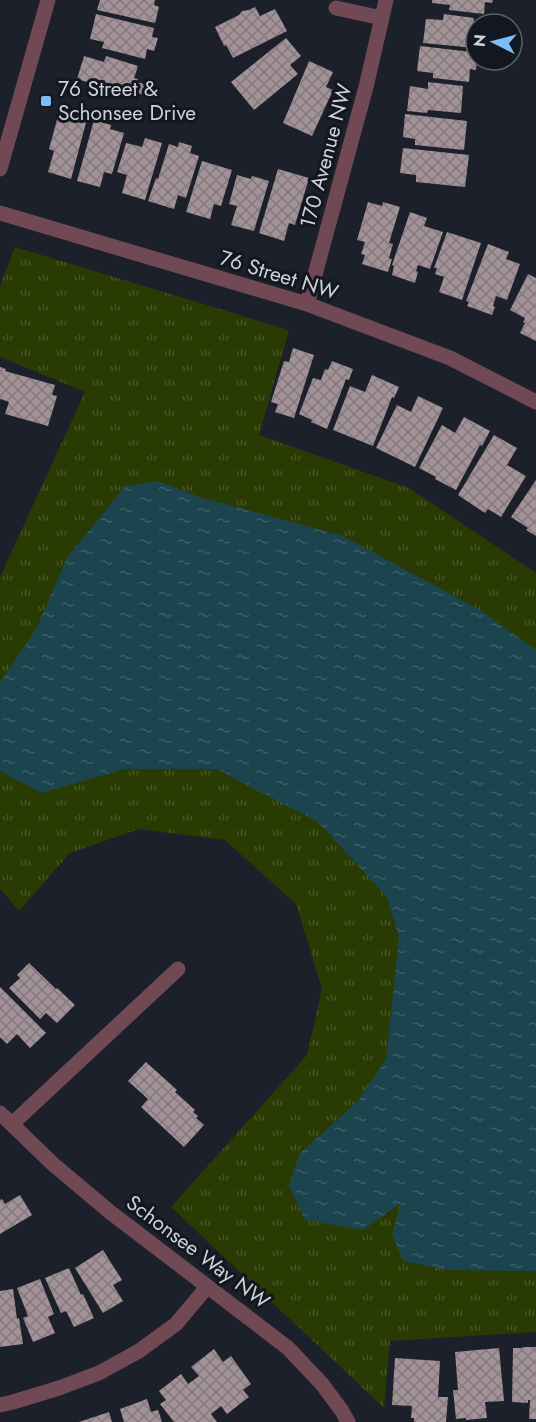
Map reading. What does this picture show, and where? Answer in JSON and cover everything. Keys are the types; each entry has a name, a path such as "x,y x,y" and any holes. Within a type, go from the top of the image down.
{"street":[{"path":"0,169 48,0"},
{"name":"170 Avenue NW","path":"307,304 366,87 386,0"},
{"path":"336,8 382,18"},
{"name":"76 Street NW","path":"0,213 307,304 450,358 536,402"},
{"path":"12,1124 178,969"},
{"name":"Schonsee Way NW","path":"0,1113 54,1165 110,1212 288,1348 322,1384 348,1422"},
{"path":"0,1404 59,1388 110,1368 140,1351 176,1324 207,1287"}],"green space":[{"path":"15,247 289,330 259,435 409,488 536,573 536,1332 390,1341 384,1408 171,1207 307,1055 322,989 296,904 225,840 139,829 70,853 19,911 0,889 0,577 85,392 0,357 0,286"}],"water":[{"path":"157,481 203,498 343,536 480,610 536,650 536,1271 448,1270 403,1261 392,1234 401,1203 363,1230 305,1220 289,1185 300,1153 358,1101 386,1059 399,937 387,897 318,822 217,769 124,769 42,793 0,771 0,683 36,629 67,558 125,486"}],"building":[{"path":"100,0 155,0 154,5 159,7 155,23 97,10"},
{"path":"432,0 493,0 492,3 485,2 484,12 449,10 450,5 432,3"},
{"path":"255,7 260,16 275,9 287,31 233,58 215,27 239,15 242,11"},
{"path":"96,14 154,28 152,37 158,38 154,51 147,49 145,59 102,48 104,42 90,39"},
{"path":"444,14 464,17 464,47 423,43 426,19 443,20"},
{"path":"286,38 301,56 290,65 298,74 254,110 231,82"},
{"path":"420,46 464,51 464,72 470,72 469,82 433,78 433,73 417,71"},
{"path":"84,56 104,62 106,56 138,66 134,78 138,79 137,82 147,85 144,95 134,92 133,96 77,79"},
{"path":"309,61 333,72 326,87 333,90 312,136 283,123"},
{"path":"428,82 463,86 461,113 407,111 410,86 428,89"},
{"path":"405,114 467,121 464,150 415,145 415,139 403,137"},
{"path":"72,115 87,119 71,179 48,172 54,151 49,149 58,116 71,119"},
{"path":"94,120 111,125 110,129 124,133 112,174 104,172 100,187 77,181"},
{"path":"145,138 162,143 145,200 122,193 127,175 117,172 126,143 142,147"},
{"path":"179,142 192,146 190,153 199,156 186,198 178,195 174,209 148,201 169,144 178,147"},
{"path":"403,148 469,155 465,187 416,182 416,175 400,173"},
{"path":"202,161 232,170 221,206 214,204 210,219 186,212"},
{"path":"278,169 309,178 295,225 289,223 284,241 259,233"},
{"path":"237,175 269,181 254,231 231,225 237,206 229,204"},
{"path":"368,202 382,206 383,202 400,207 389,243 393,244 388,272 362,264 365,255 361,254 365,242 357,240"},
{"path":"410,212 427,218 424,226 443,232 430,269 418,265 415,283 392,275 394,266 392,265"},
{"path":"447,232 481,243 462,300 439,292 444,277 435,274 437,268 434,268"},
{"path":"488,244 509,252 506,259 520,264 507,300 496,296 492,315 467,306 469,302 466,301"},
{"path":"528,274 536,278 536,341 520,333 525,318 510,310"},
{"path":"293,348 314,355 294,418 275,412 278,404 271,402 284,361 289,362"},
{"path":"332,361 353,369 349,380 346,379 327,429 299,414 313,378 321,380 325,369 328,370"},
{"path":"0,367 6,369 5,371 55,385 52,395 57,396 48,426 5,414 9,402 0,399"},
{"path":"372,375 399,387 394,398 392,397 373,446 333,430 350,386 365,392"},
{"path":"418,396 443,408 415,467 376,448 397,405 411,412"},
{"path":"464,417 490,431 456,490 419,468 442,425 455,433"},
{"path":"494,435 517,448 507,465 526,476 501,517 488,509 485,513 458,495"},
{"path":"536,480 536,536 511,517"},
{"path":"29,963 75,1005 57,1023 46,1013 40,1019 9,988 20,978 17,975"},
{"path":"0,987 46,1033 30,1048 17,1034 7,1044 0,1037"},
{"path":"146,1062 177,1090 175,1092 195,1110 193,1112 198,1116 196,1118 204,1125 184,1147 141,1107 148,1099 128,1081"},
{"path":"20,1195 32,1215 0,1234 0,1200 2,1199 5,1204"},
{"path":"103,1250 122,1280 113,1285 123,1301 103,1313 75,1268"},
{"path":"69,1268 94,1318 74,1327 66,1311 61,1313 45,1278"},
{"path":"40,1279 54,1314 48,1317 55,1333 33,1342 23,1318 28,1316 17,1288"},
{"path":"13,1289 23,1344 0,1347 0,1291"},
{"path":"536,1347 536,1419 529,1419 530,1400 528,1403 512,1402 513,1348"},
{"path":"499,1348 504,1401 485,1402 487,1418 456,1419 453,1390 458,1390 455,1352"},
{"path":"214,1349 223,1362 231,1356 251,1384 243,1390 249,1397 227,1414 221,1406 211,1414 217,1422 174,1422 160,1404 166,1400 159,1391 181,1374 188,1384 199,1376 191,1367"},
{"path":"395,1358 440,1361 438,1397 448,1397 446,1422 414,1422 414,1418 411,1418 412,1406 392,1405"},
{"path":"147,1399 151,1412 158,1410 162,1422 124,1422 120,1409"},
{"path":"109,1412 112,1422 79,1422"}],"place":[{"name":"76 Street & Schonsee Drive","path":"46,101"}]}
